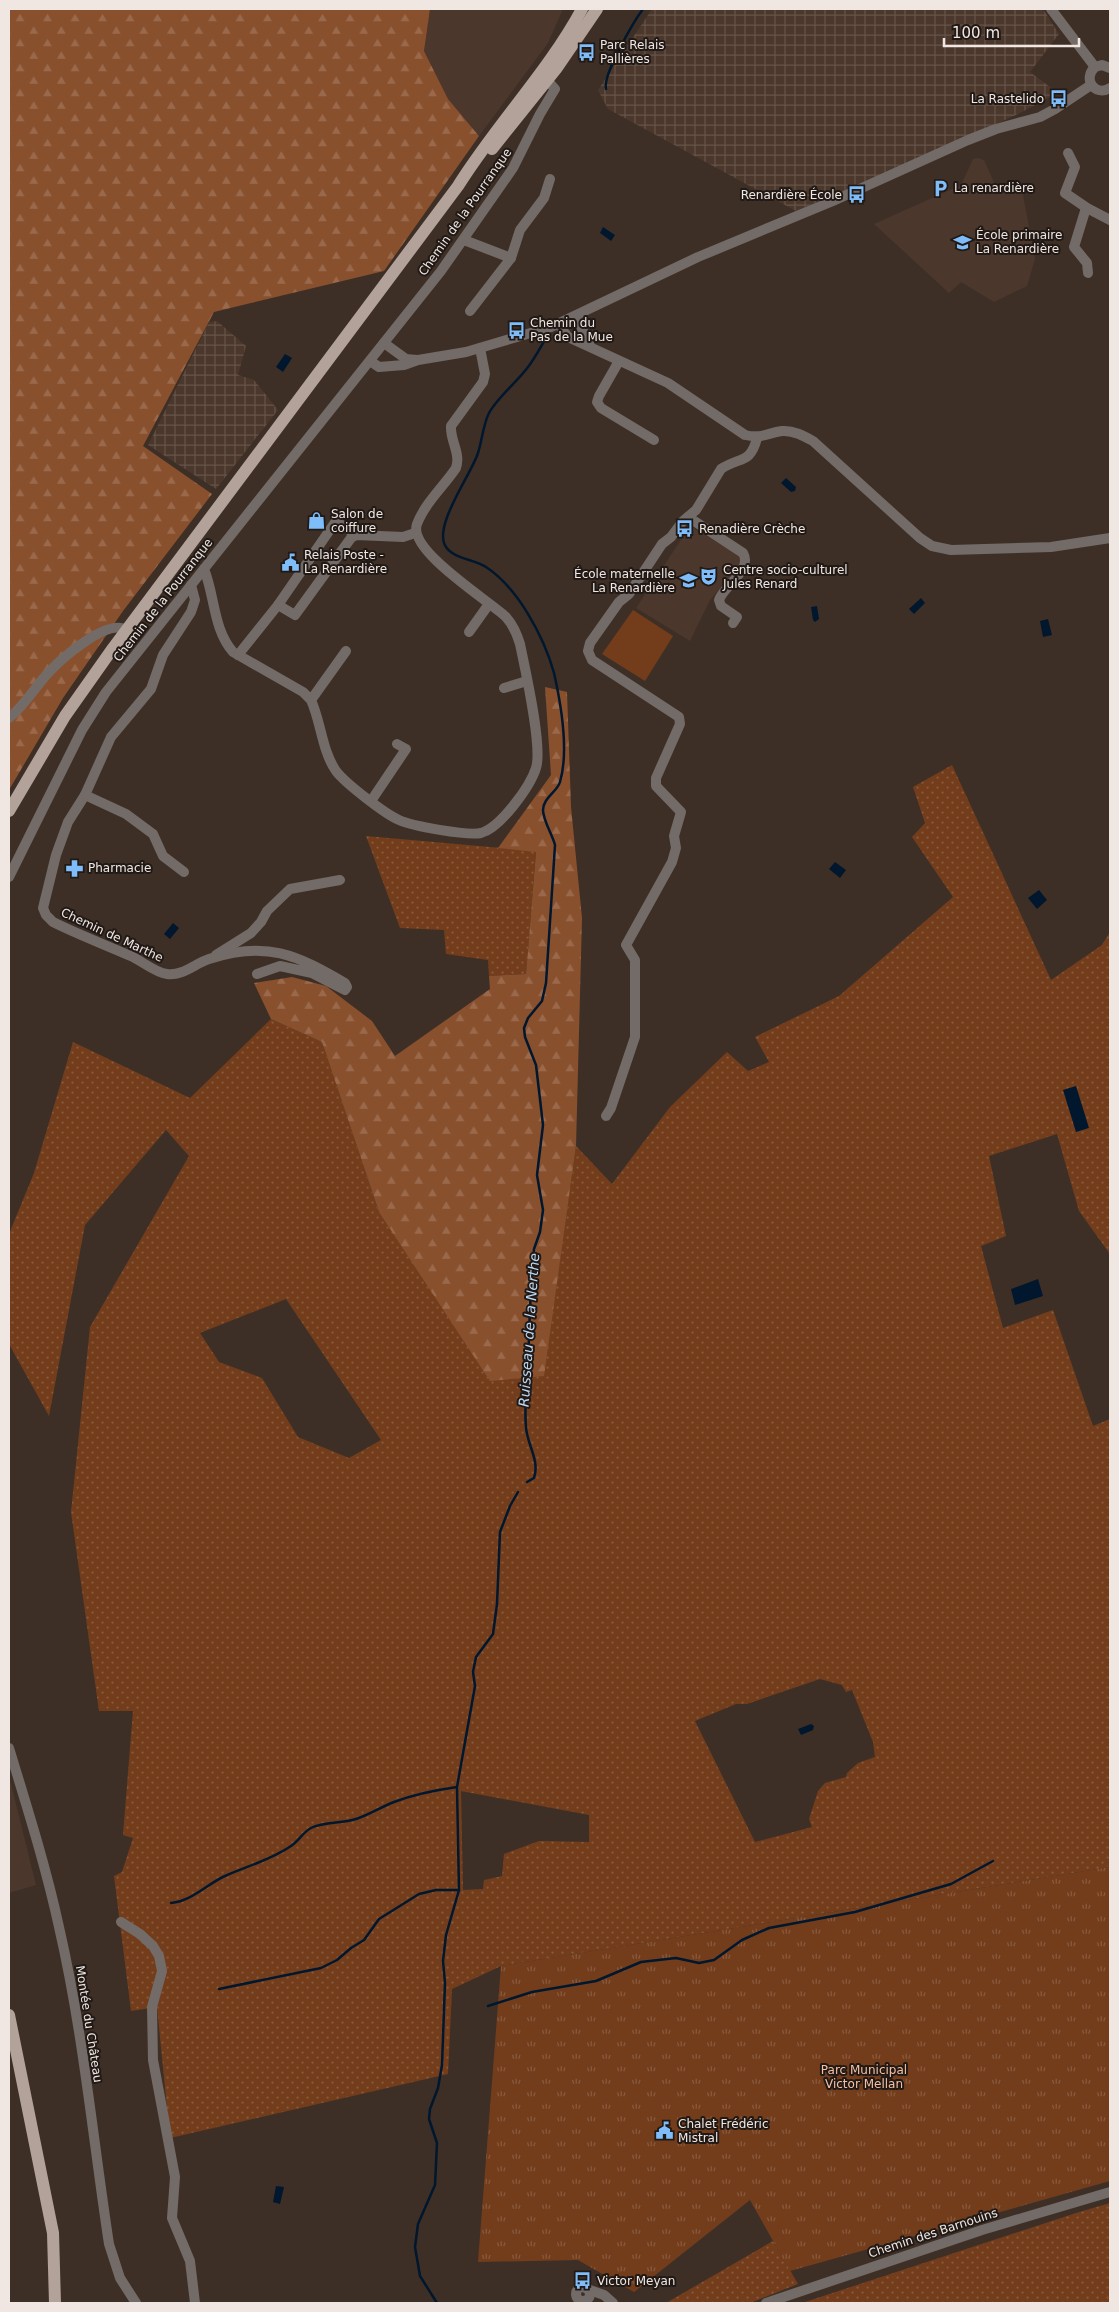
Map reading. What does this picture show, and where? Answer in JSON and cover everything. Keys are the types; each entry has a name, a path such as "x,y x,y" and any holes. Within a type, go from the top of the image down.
{"main road":[{"path":"9,811 65,716 126,630 458,186 479,152 544,68 582,9"},
{"path":"458,186 551,84 597,9"},
{"path":"9,819 18,795"},
{"path":"9,2015 53,2233 55,2303"}],"street":[{"name":"Chemin de la Pourranque","path":"9,877 87,723 106,692 384,343 464,240 513,168 540,114 551,84 547,72 588,9"},
{"path":"1051,9 1095,67"},
{"path":"1110,68 1102,65 1095,67 1089,75 1091,85 1100,91 1110,89"},
{"path":"370,361 379,366 387,367 480,348 558,324 698,256 833,201 968,140 996,129 1040,117 1091,85"},
{"path":"1068,153 1075,167 1065,193 1086,208 1110,220"},
{"path":"470,311 511,258 520,230 544,198 550,179"},
{"path":"1086,208 1074,247 1087,263 1088,273"},
{"path":"464,240 511,258"},
{"path":"576,316 590,346"},
{"path":"558,324 568,337 668,383 745,435 757,438 782,431 799,434 813,441 920,538 932,546 951,550 1051,547 1110,538"},
{"path":"384,343 406,359 418,360"},
{"path":"204,569 211,586 217,620 224,642 238,655 303,692 311,700 331,761 337,772 371,801 400,821 465,834 481,833 495,826 525,787 536,766 535,733 527,681 516,631 506,618 430,554 415,533 416,525 456,468 458,461 451,426 483,382 485,374 480,348"},
{"path":"620,361 597,402 601,408 654,440"},
{"path":"606,1116 611,1108 635,1037 635,960 626,945 672,862 676,848 674,836 681,812 656,786 656,778 680,724 679,717 592,660 588,651 590,643 619,602 629,594 662,544 696,510 721,469 727,464 743,461 749,457 757,438"},
{"path":"688,516 743,553 746,559 745,565 721,594 719,600 721,606 736,617 733,623"},
{"path":"238,655 278,604 336,521 356,535"},
{"path":"278,604 295,615 350,538 356,535 403,536 415,533"},
{"name":"Chemin de Marthe","path":"191,585 195,600 191,612 163,655 151,689 111,737 86,795 68,822 56,855 44,908 46,916 60,925 135,958 165,974 181,974 208,959 257,950 280,952 313,965 347,987 344,990 312,973 280,966 257,974"},
{"path":"469,632 489,604"},
{"path":"9,718 21,707 50,671 76,648 100,632 115,626 126,630"},
{"path":"311,700 346,651"},
{"path":"504,688 527,681"},
{"path":"371,801 406,750 397,744"},
{"path":"86,795 126,814 152,834 163,856 184,872"},
{"path":"208,959 251,933 261,922 267,911 290,889 340,880"},
{"name":"Montée du Château","path":"9,1748 35,1835 61,1935 77,2020 109,2244 120,2278 136,2303"},
{"path":"120,1922 140,1934 153,1946 159,1956 162,1971 152,2007 153,2060 174,2177 172,2218 190,2261 194,2303"},
{"name":"Chemin des Barnouins","path":"766,2303 982,2230 1110,2192"},
{"path":"568,2303 581,2296 612,2303"}],"shaded area":[{"path":"430,9 563,9 548,43 479,136 448,99 424,51"},
{"path":"652,9 1043,9 1059,34 1030,72 1058,93 1018,114 900,168 796,211 608,109 598,90"},
{"name":"École primaire La Renardière","path":"973,159 984,160 997,189 1017,180 1021,184 1035,259 1027,286 994,302 961,282 949,293 874,224 961,185"},
{"path":"217,321 246,346 238,375 254,380 278,410 216,489 148,445 209,322"},
{"name":"École maternelle La Renardière","path":"690,526 740,556 741,563 710,600 690,641 636,608"},
{"path":"9,1776 36,1885 9,1893"}],"green space":[{"path":"9,9 430,9 424,51 448,99 479,136 384,271 214,312 143,446 212,494 123,611 63,698 9,790"},
{"path":"633,610 673,636 645,681 602,654"},
{"path":"545,687 567,692 571,807 582,918 576,1146 544,1376 490,1381 379,1212 322,1042 271,1019 254,983 292,977 326,986 372,1021 395,1056 490,989 489,976 526,974 536,852 498,848 551,775"},
{"path":"952,765 1051,980 1102,945 1110,932 1110,1254 1079,1211 1057,1134 989,1156 1006,1236 981,1246 1003,1328 1053,1310 1093,1426 1110,1419 1110,1867 501,1966 452,1989 448,2074 170,2138 157,2007 131,2011 114,1876 122,1872 133,1838 123,1835 133,1711 99,1711 71,1512 90,1327 189,1156 166,1130 85,1225 49,1416 9,1344 9,1234 34,1173 73,1042 190,1098 271,1019 322,1042 379,1212 543,1376 576,1146 612,1184 670,1107 727,1052 748,1071 769,1062 755,1037 839,996 953,897 912,837 925,823 913,787","holes":["286,1299 381,1440 349,1458 298,1437 262,1378 219,1362 200,1333","820,1679 842,1685 846,1692 852,1690 873,1742 875,1757 858,1763 847,1773 846,1777 825,1783 818,1791 809,1819 812,1827 755,1842 695,1721 736,1704 747,1704","461,1791 589,1815 589,1842 539,1841 504,1854 502,1876 484,1880 483,1889 463,1890"]},
{"path":"366,836 536,851 526,974 489,976 488,960 446,954 444,930 400,928"},
{"name":"Parc Municipal Victor Mellan","path":"1110,1867 1110,2181 790,2271 750,2200 634,2292 578,2260 478,2262 501,1966"},
{"path":"1110,2203 1110,2303 802,2303 1076,2213"},
{"path":"773,2241 798,2284 750,2303 666,2303"}],"water":[{"path":"603,227 615,235 611,241 600,233"},
{"path":"285,354 292,358 283,372 276,367"},
{"path":"786,478 796,487 795,491 791,492 781,483"},
{"path":"921,598 925,603 914,614 909,609"},
{"path":"817,606 819,619 815,622 811,607"},
{"path":"1048,619 1052,635 1043,637 1040,621"},
{"path":"835,862 846,870 840,878 829,869"},
{"path":"1039,890 1047,900 1037,909 1028,898"},
{"path":"173,923 179,928 170,939 164,934"},
{"path":"1076,1086 1089,1128 1076,1132 1063,1090"},
{"path":"1038,1279 1043,1296 1015,1305 1011,1289"},
{"path":"811,1724 814,1726 813,1730 801,1735 798,1729"},
{"path":"276,2186 284,2187 280,2204 273,2202"}],"waterway":[{"name":"Ruisseau de la Nerthe","path":"606,89 606,82 614,61 626,36 643,9"},
{"name":"Ruisseau de la Nerthe","path":"527,1482 534,1478 535,1471 534,1459 527,1434 525,1413 534,1249 540,1232 543,1210 537,1175 543,1125 536,1065 525,1037 524,1028 528,1018 542,1001 546,983 555,845 544,818 543,810 545,802 558,786 563,770 563,728 550,659 528,614 509,587 498,576 481,564 454,554 446,547 443,538 448,514 474,463 489,413 528,367 546,338"},
{"name":"Ruisseau de la Nerthe","path":"437,2303 420,2276 415,2247 418,2224 435,2185 437,2143 429,2119 442,2065 445,1983 443,1961 446,1935 459,1890 457,1787 475,1686 473,1672 476,1657 493,1634 497,1604 500,1532 510,1506 518,1492"},
{"path":"171,1903 193,1896 218,1879 275,1855 291,1846 303,1834 316,1826 356,1819 402,1799 457,1787"},
{"path":"488,2006 532,1992 596,1981 641,1962 676,1958 699,1963 714,1960 742,1940 769,1928 855,1912 951,1884 993,1861"},
{"path":"219,1989 321,1968 337,1960 364,1940 379,1919 419,1894 436,1890 459,1890"}],"place":[{"name":"Parc Relais Pallières","path":"586,52"},
{"name":"La Rastelido","path":"1058,99"},
{"name":"La renardière","path":"940,188"},
{"name":"Renardière École","path":"856,195"},
{"name":"École primaire La Renardière","path":"962,242"},
{"name":"Chemin du Pas de la Mue","path":"516,330"},
{"name":"Salon de coiffure","path":"317,521"},
{"name":"Renadière Crèche","path":"685,529"},
{"name":"Relais Poste - La Renardière","path":"290,562"},
{"name":"Centre socio-culturel Jules Renard","path":"709,577"},
{"name":"École maternelle La Renardière","path":"689,581"},
{"name":"Pharmacie","path":"74,868"},
{"name":"Chalet Frédéric Mistral","path":"664,2131"},
{"name":"Victor Meyan","path":"583,2281"}]}
